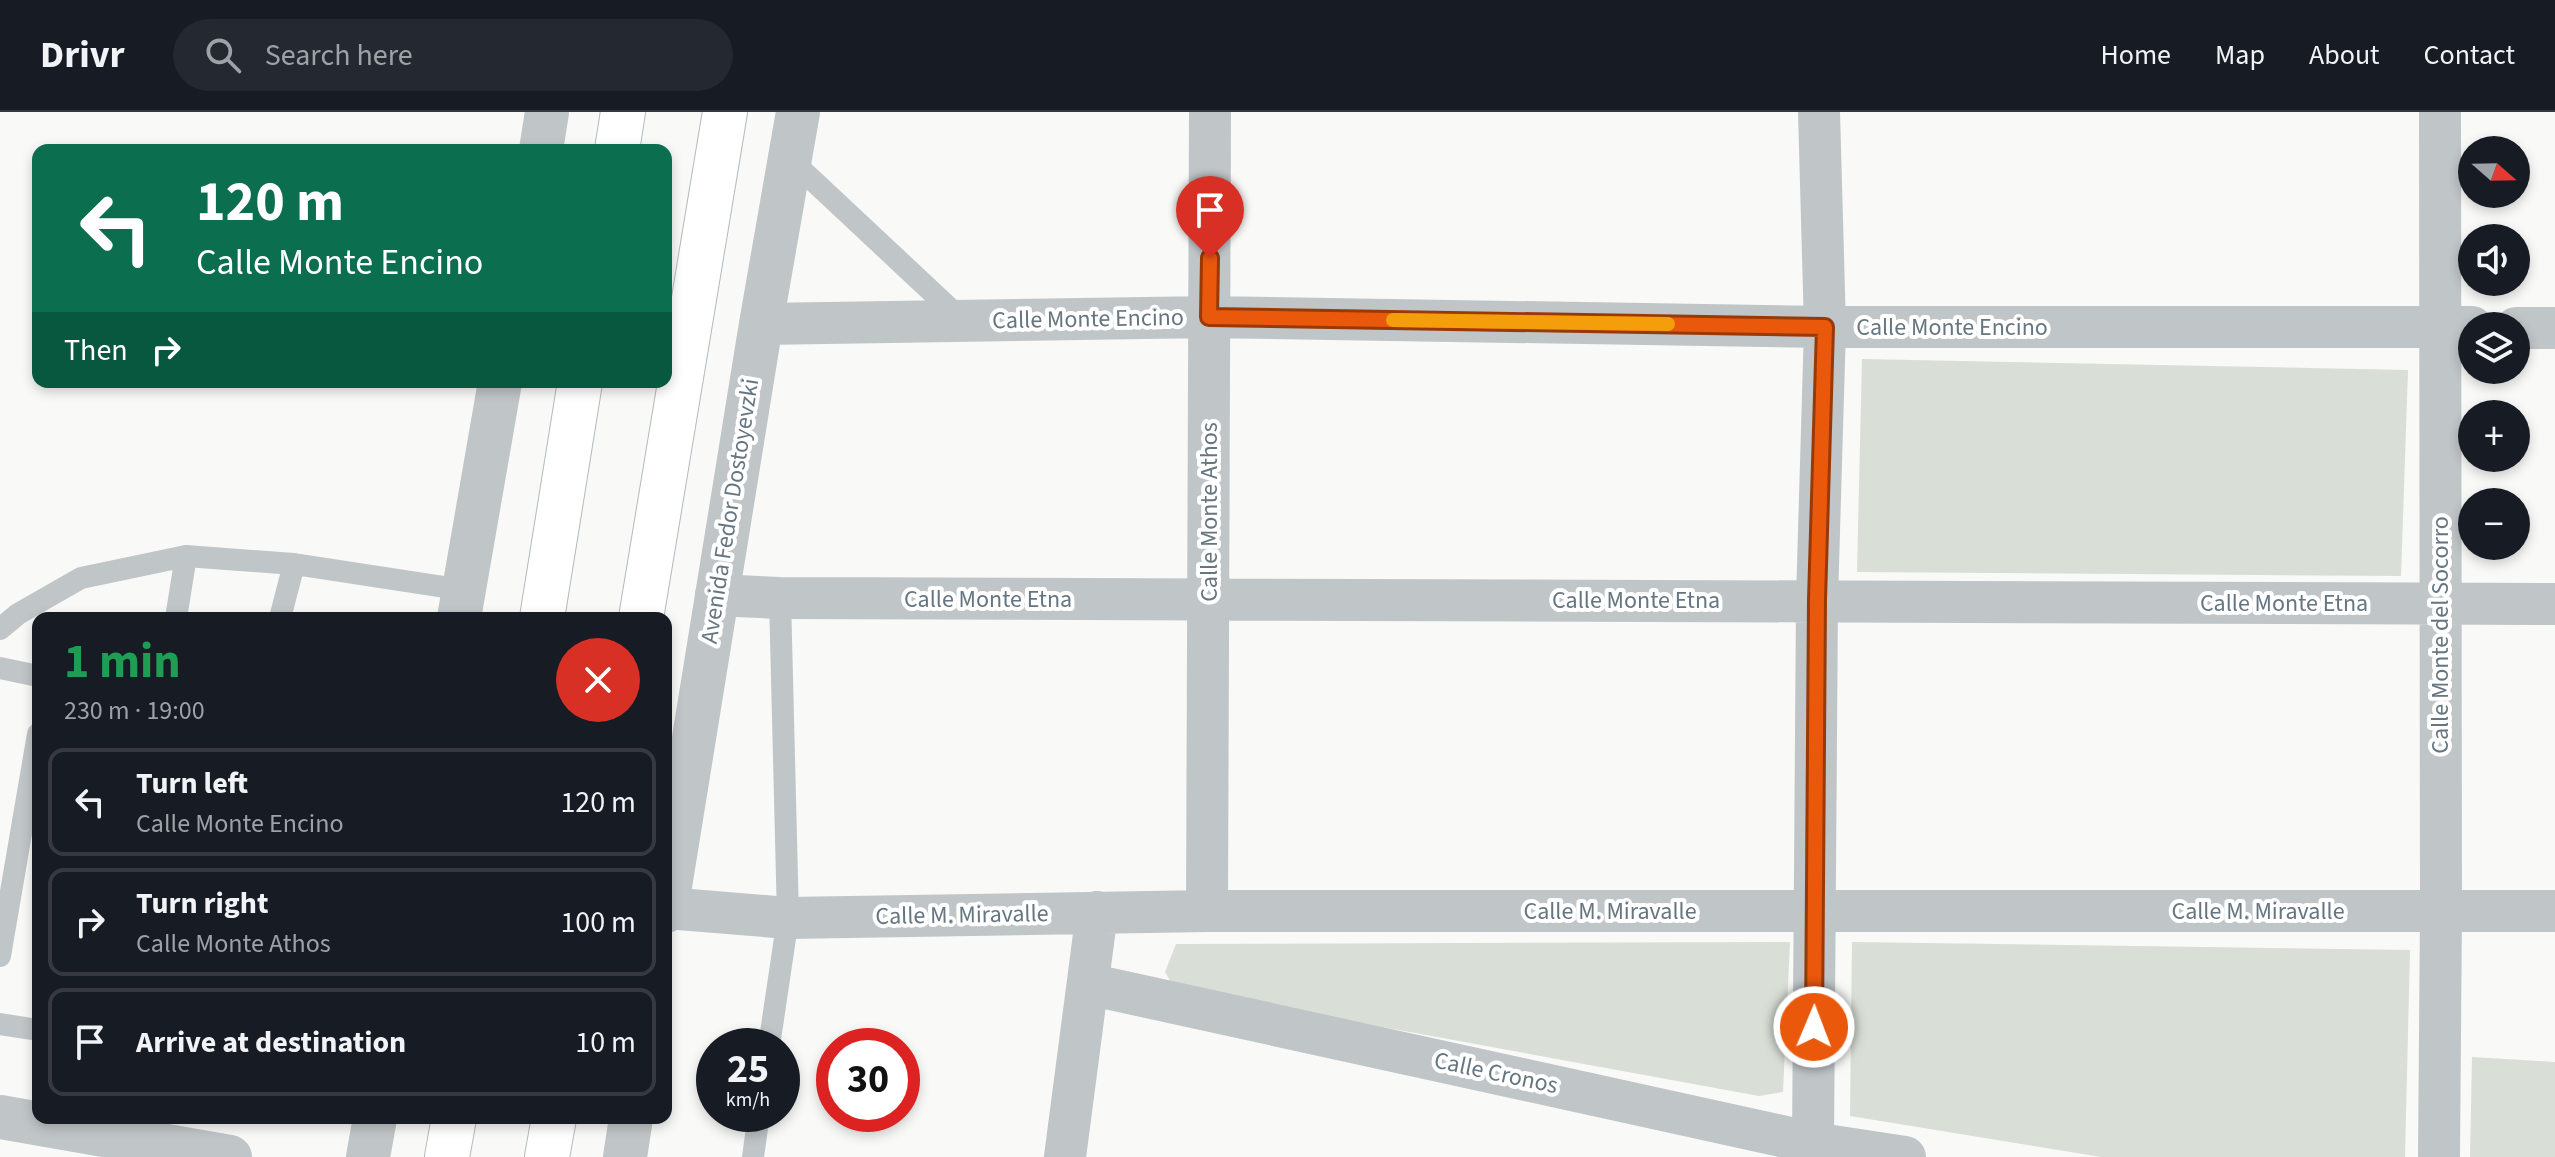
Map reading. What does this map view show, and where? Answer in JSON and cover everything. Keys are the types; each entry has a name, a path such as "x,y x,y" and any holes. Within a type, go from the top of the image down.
{"main road":[{"path":"618,144 623,112"},
{"path":"642,612 725,112"},
{"path":"543,612 579,388"},
{"path":"447,1157 453,1124"},
{"path":"547,1157 553,1124"}],"street":[{"path":"542,144 547,112"},
{"name":"Avenida Fedor Dostoyevzki","path":"672,871 798,112"},
{"name":"Calle Monte Athos","path":"1207,911 1210,112"},
{"path":"1812,1150 1817,600 1825,327 1819,112"},
{"name":"Calle Monte del Socorro","path":"2439,1157 2439,604 2456,327 2440,112"},
{"name":"Calle Monte Encino","path":"761,324 1209,317 1825,327 2456,327"},
{"path":"2530,328 2555,328"},
{"path":"461,604 499,388"},
{"name":"Calle Monte Etna","path":"716,595 780,598 2555,604"},
{"name":"Calle M. Miravalle","path":"672,909 788,918 1207,911 2555,911"},
{"path":"1065,1157 1097,912"},
{"name":"Calle Cronos","path":"1088,984 1812,1150 1905,1157"},
{"path":"0,1117 32,1123"},
{"path":"40,1124 230,1157"},
{"path":"368,1157 374,1124"},
{"path":"625,1157 630,1124"}],"lane":[{"path":"790,159 963,321"},
{"path":"0,629 18,614 81,578 186,556 294,564 461,604"},
{"path":"177,612 186,556"},
{"path":"282,612 294,564"},
{"path":"772,1028 788,918 780,598"},
{"path":"0,668 32,675"},
{"path":"0,956 32,769"},
{"path":"0,1024 32,1029"},
{"path":"753,1157 756,1132"}],"shaded area":[{"path":"1862,359 2408,370 2401,576 1857,572"},
{"path":"1790,942 1783,1092 1759,1096 1175,989 1165,972 1176,944"},
{"path":"1852,942 2410,950 2405,1157 2101,1157 1850,1116"},
{"path":"2472,1057 2555,1062 2555,1157 2470,1157"}],"slow traffic":[{"path":"1393,320 1668,324"}],"route":[{"path":"1210,258 1209,317 1825,327 1817,600 1814,1027"}]}
